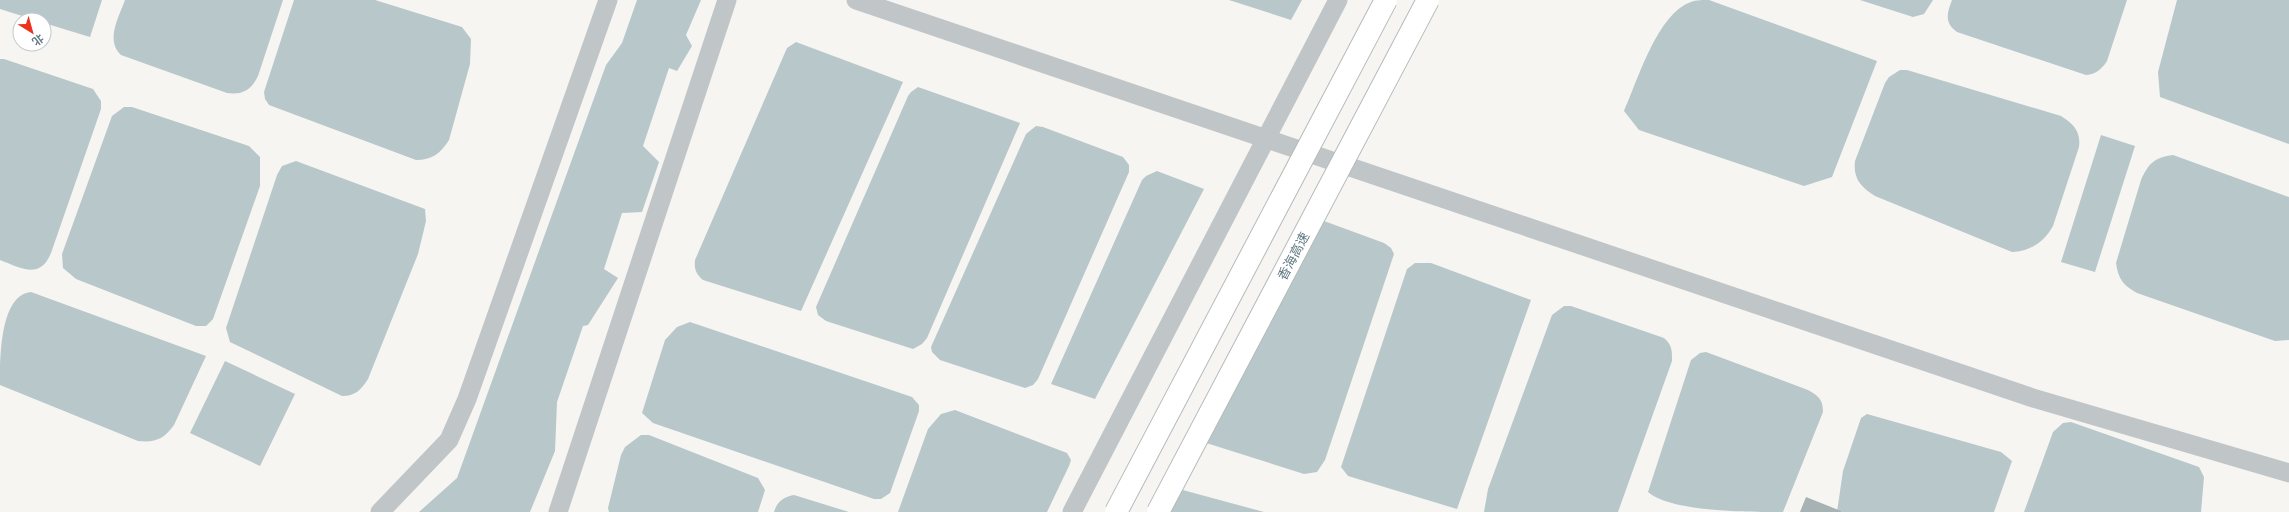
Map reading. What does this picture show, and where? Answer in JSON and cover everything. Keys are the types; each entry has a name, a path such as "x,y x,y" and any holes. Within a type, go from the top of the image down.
{"highway":[{"path":"1116,512 1386,0"},
{"name":"香海高速","path":"1158,512 1428,0"}],"street":[{"path":"380,512 449,440 467,399 608,0"},
{"path":"558,512 727,0"},
{"path":"856,0 2033,398 2289,473"},
{"path":"1072,512 1338,0"}],"shaded area":[{"path":"0,0 102,0 90,37 52,25 52,12 12,13 0,9"},
{"path":"125,0 283,0 258,76 252,85 246,90 238,93 227,93 121,55 116,49 114,35 117,21"},
{"path":"294,0 375,0 462,27 471,39 470,64 449,140 439,152 427,159 416,160 269,105 265,99 264,92"},
{"path":"637,0 701,0 686,35 692,46 677,71 669,68 643,146 659,162 642,212 622,213 604,269 618,278 588,325 583,326 557,402 555,451 530,512 419,512 457,478 606,65 622,43"},
{"path":"1229,0 1302,0 1291,20"},
{"path":"1698,0 1709,0 1877,61 1832,177 1804,186 1639,130 1624,111 1650,49 1668,20 1679,9 1691,2"},
{"path":"1860,0 1933,0 1924,14 1913,17"},
{"path":"1952,0 2127,0 2107,61 2098,71 2093,74 2086,75 1957,32 1948,21 1948,13"},
{"path":"2177,0 2289,0 2289,144 2160,97 2158,72"},
{"path":"796,42 903,82 801,311 703,280 695,269 695,260 787,48"},
{"path":"0,59 4,59 93,89 101,101 101,109 51,253 47,261 41,267 36,269 29,270 0,260"},
{"path":"1900,70 1907,70 2061,116 2073,125 2078,133 2079,147 2053,226 2041,241 2031,248 2012,252 1875,196 1862,186 1855,173 1855,161 1885,83 1889,77"},
{"path":"918,87 1020,123 927,338 922,344 913,349 826,321 818,315 816,307 908,96"},
{"path":"124,107 132,107 249,146 260,157 260,186 213,319 206,326 196,326 76,279 63,268 62,254 112,116"},
{"path":"1036,126 1043,127 1123,157 1129,165 1129,172 1038,379 1033,385 1025,388 940,360 932,352 931,347 1026,134"},
{"path":"2101,135 2135,146 2095,272 2061,262"},
{"path":"2173,155 2289,197 2289,340 2275,341 2137,293 2125,285 2120,278 2116,263 2141,180 2146,170 2153,162"},
{"path":"296,161 425,209 426,221 418,254 368,379 354,394 347,396 342,396 230,342 226,328 277,175 282,166"},
{"path":"1157,171 1204,189 1095,399 1051,384 1142,180 1146,176"},
{"path":"1324,221 1384,243 1391,248 1394,254 1325,460 1317,472 1304,474 1200,441"},
{"path":"1415,263 1431,263 1531,300 1457,509 1348,476 1341,467 1407,269"},
{"path":"31,292 206,356 174,425 167,434 154,441 138,441 0,385 0,359 4,329 8,315 13,304 21,296"},
{"path":"1564,306 1571,306 1664,338 1669,343 1671,348 1672,361 1618,512 1484,512 1488,489 1552,315"},
{"path":"690,322 912,397 919,405 919,411 890,493 881,499 874,499 653,423 642,413 665,340 677,327"},
{"path":"1706,352 1808,390 1818,396 1821,401 1823,412 1783,512 1711,510 1674,504 1659,499 1648,492 1691,360 1700,353"},
{"path":"225,361 295,394 260,466 190,433"},
{"path":"955,410 1067,453 1071,460 1069,466 1047,512 898,512 928,429 941,414"},
{"path":"1867,414 2001,452 2012,461 1994,512 1837,512 1843,471 1861,418"},
{"path":"2071,422 2199,467 2204,477 2201,512 2024,512 2053,432 2063,423"},
{"path":"641,435 649,435 758,478 765,490 758,512 609,512 608,508 621,455 625,447"},
{"path":"1179,489 1264,512 1167,512"},
{"path":"794,495 849,512 774,512 781,500"}],"building":[{"path":"1806,497 1841,511 1841,512 1800,512"}]}
